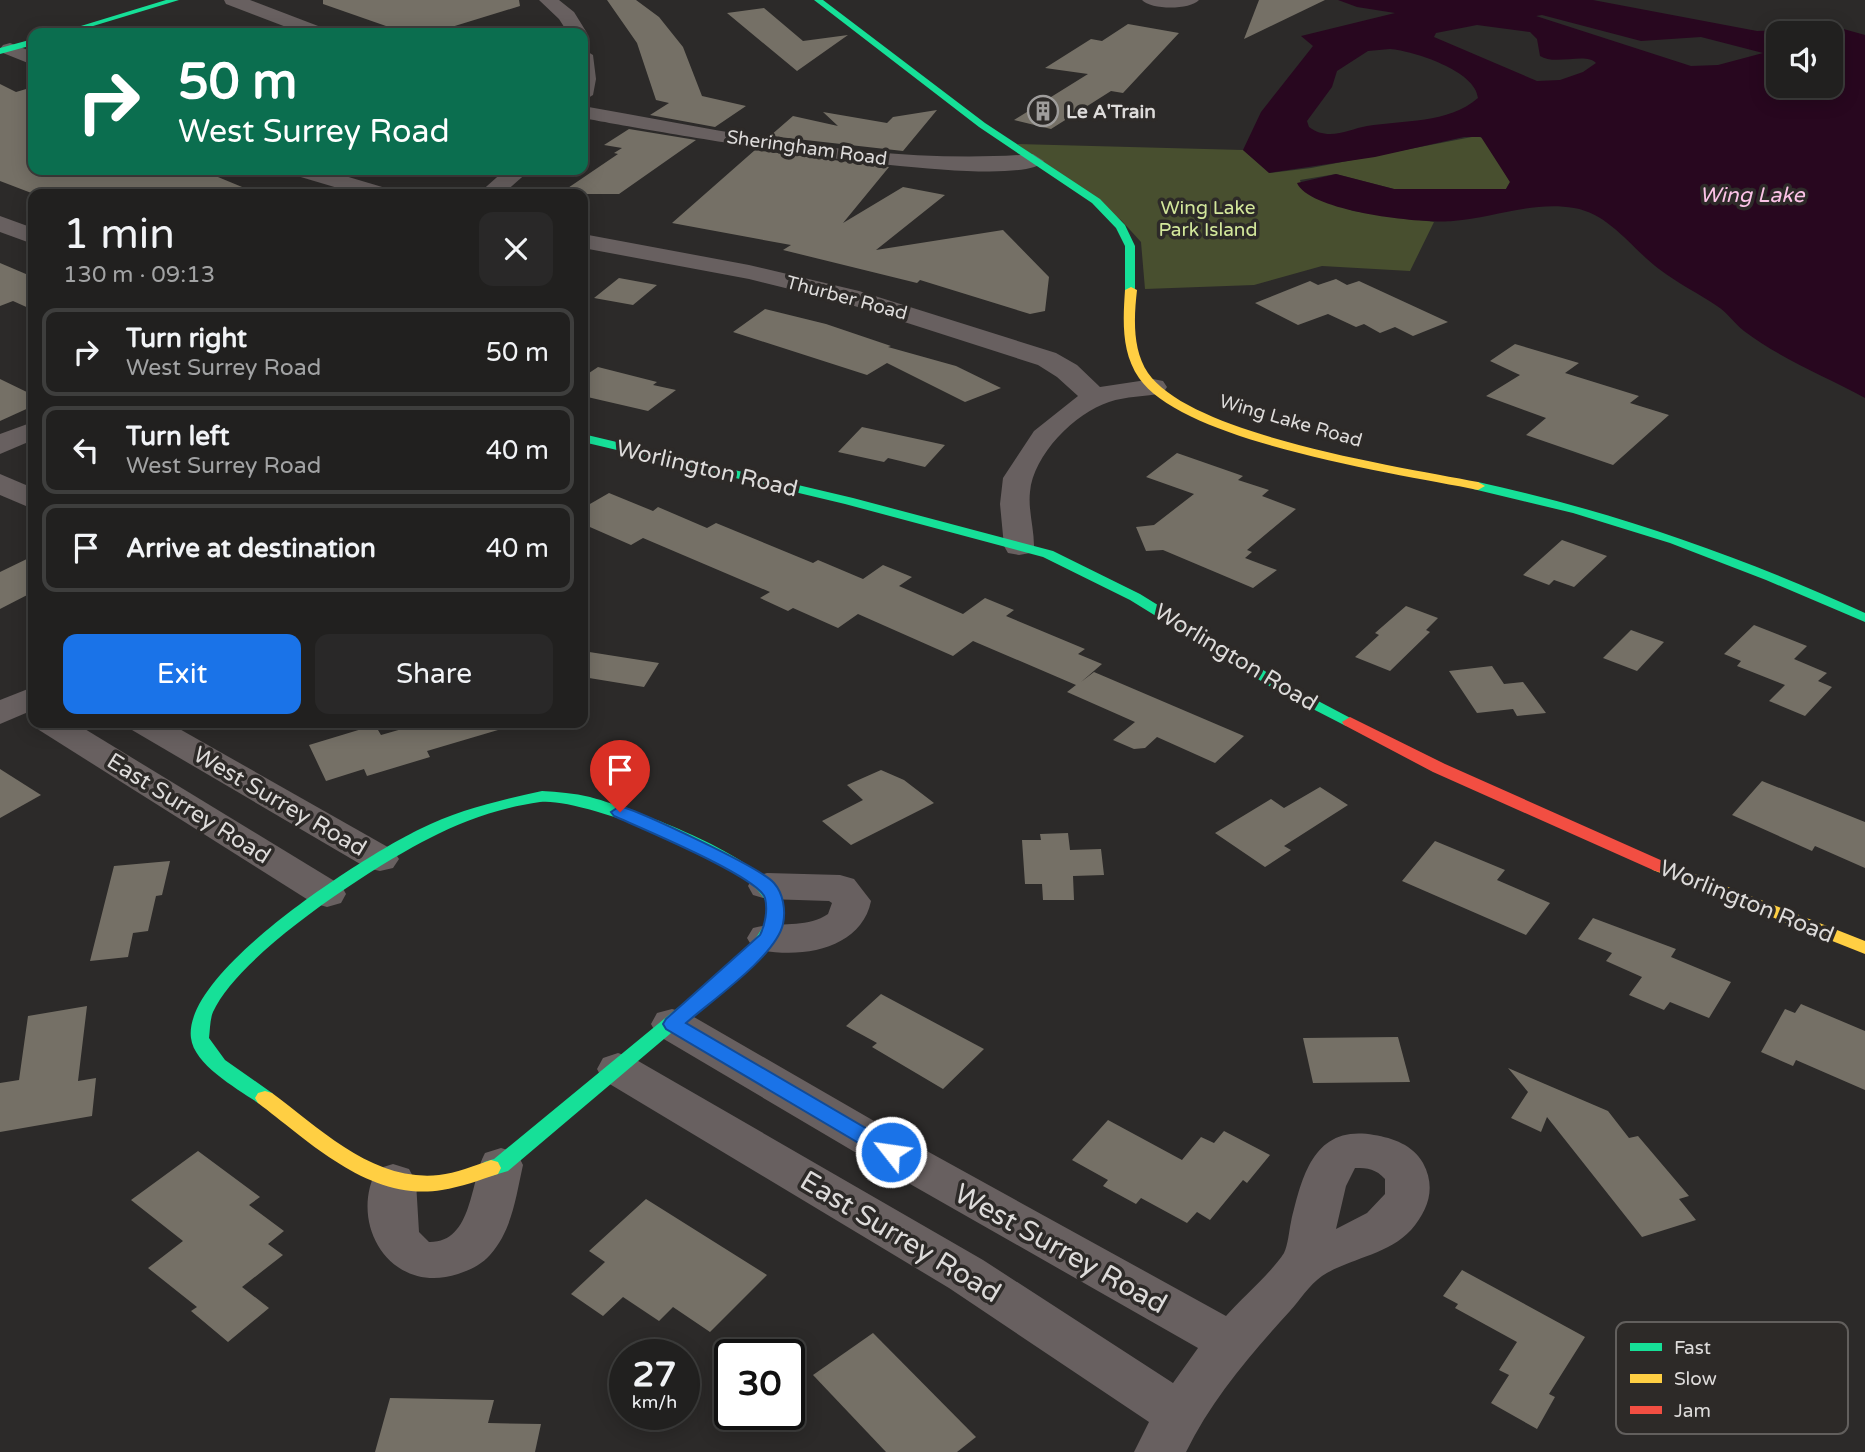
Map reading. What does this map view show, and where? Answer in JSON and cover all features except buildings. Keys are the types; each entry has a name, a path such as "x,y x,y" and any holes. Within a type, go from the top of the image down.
{"street":[{"path":"79,28 175,0"},
{"path":"233,0 306,28"},
{"path":"548,0 567,16 574,28"},
{"name":"Wing Lake Road","path":"818,0 1033,161 1099,203 1128,238 1133,259 1128,295 1129,342 1136,361 1153,387 1189,411 1284,443 1519,495 1648,529 1737,560 1865,618"},
{"path":"1151,0 1190,0"},
{"path":"5,50 28,43"},
{"path":"5,50 28,57"},
{"name":"Sheringham Road","path":"588,113 747,140 887,159 988,164 1033,161"},
{"path":"318,175 365,189"},
{"path":"495,189 513,175"},
{"path":"0,223 28,235"},
{"name":"Thurber Road","path":"588,242 749,272 877,303 1047,359 1067,371 1095,397"},
{"path":"1020,546 1015,493 1019,474 1048,435 1095,397 1153,387"},
{"path":"0,444 28,432"},
{"name":"Worlington Road","path":"588,439 848,501 1048,554 1101,578 1279,686 1439,768 1632,855 1865,948"},
{"path":"0,483 28,497"},
{"name":"East Surrey Road","path":"63,728 353,876"},
{"name":"West Surrey Road","path":"151,728 353,876 424,834 485,808 527,798 566,797 598,804 653,825 739,868 767,886"},
{"path":"353,876 286,924 225,978 211,995 201,1016 199,1035 204,1048 220,1066 324,1143 393,1182 439,1183 501,1165 749,958 767,938 774,924 774,898 767,886"},
{"path":"767,886 840,888 852,901 851,914 842,925 825,934 767,938"},
{"name":"East Surrey Road","path":"645,1046 966,1274 1169,1433"},
{"name":"West Surrey Road","path":"645,1046 891,1152 1232,1343"},
{"path":"393,1182 393,1223 405,1251 427,1263 445,1260 463,1251 480,1234 491,1210 501,1165"},
{"path":"1169,1433 1232,1343 1305,1263"}],"green space":[{"name":"Wing Lake Park Island","path":"1477,136 1485,139 1510,182 1506,189 1394,189 1336,174 1300,180 1303,190 1353,211 1434,222 1410,271 1322,266 1254,285 1145,289 1141,242 1121,220 1017,144 1243,150 1270,173 1311,168"}],"water":[{"name":"Wing Lake","path":"1338,0 1593,0 1766,31 1766,98 1843,98 1843,29 1865,35 1865,398 1758,341 1721,309 1659,269 1609,224 1587,211 1558,206 1528,208 1453,221 1394,218 1344,209 1323,202 1306,193 1297,183 1336,174 1394,189 1506,189 1510,182 1481,137 1464,137 1375,157 1269,173 1243,150 1261,112 1313,46 1301,36 1395,13 1357,7","holes":["1542,15 1641,41 1701,37 1763,53 1718,65 1691,66 1536,16","1477,25 1530,32 1537,39 1540,56 1546,59 1585,59 1596,63 1583,72 1560,80 1537,81 1434,37 1436,33","1390,49 1428,58 1456,71 1475,88 1478,98 1453,113 1439,117 1367,126 1335,134 1322,133 1309,127 1307,121 1332,87 1337,71 1368,51"]}],"traffic: fast":[{"path":"79,28 175,0"},
{"path":"818,0 982,125 1096,201 1121,227 1130,246 1131,290"},
{"path":"0,51 28,43"},
{"path":"588,439 848,501 1048,554 1135,597 1279,686 1350,722"},
{"path":"1478,486 1578,510 1675,540 1771,577 1865,618"},
{"path":"491,1168 501,1165 749,958 770,930 776,914 773,897 762,884 743,870 692,842 595,804 542,796"},
{"path":"265,1098 219,1065 204,1048 200,1038 203,1013 222,984 288,922 401,846 468,816 542,796"}],"traffic: slow":[{"path":"1131,290 1129,324 1134,357 1145,378 1169,399 1205,418 1249,435 1351,461 1478,486"},
{"path":"1659,866 1865,948"},
{"path":"265,1098 346,1158 391,1179 415,1184 439,1183 491,1168"}],"traffic: jam":[{"path":"1350,722 1439,768 1659,866"}],"place":[{"name":"Le A'Train","path":"1043,111"}],"route":[{"path":"620,812 653,825 739,868 767,886 774,898 774,924 767,938 749,958 672,1024 891,1152"}]}
